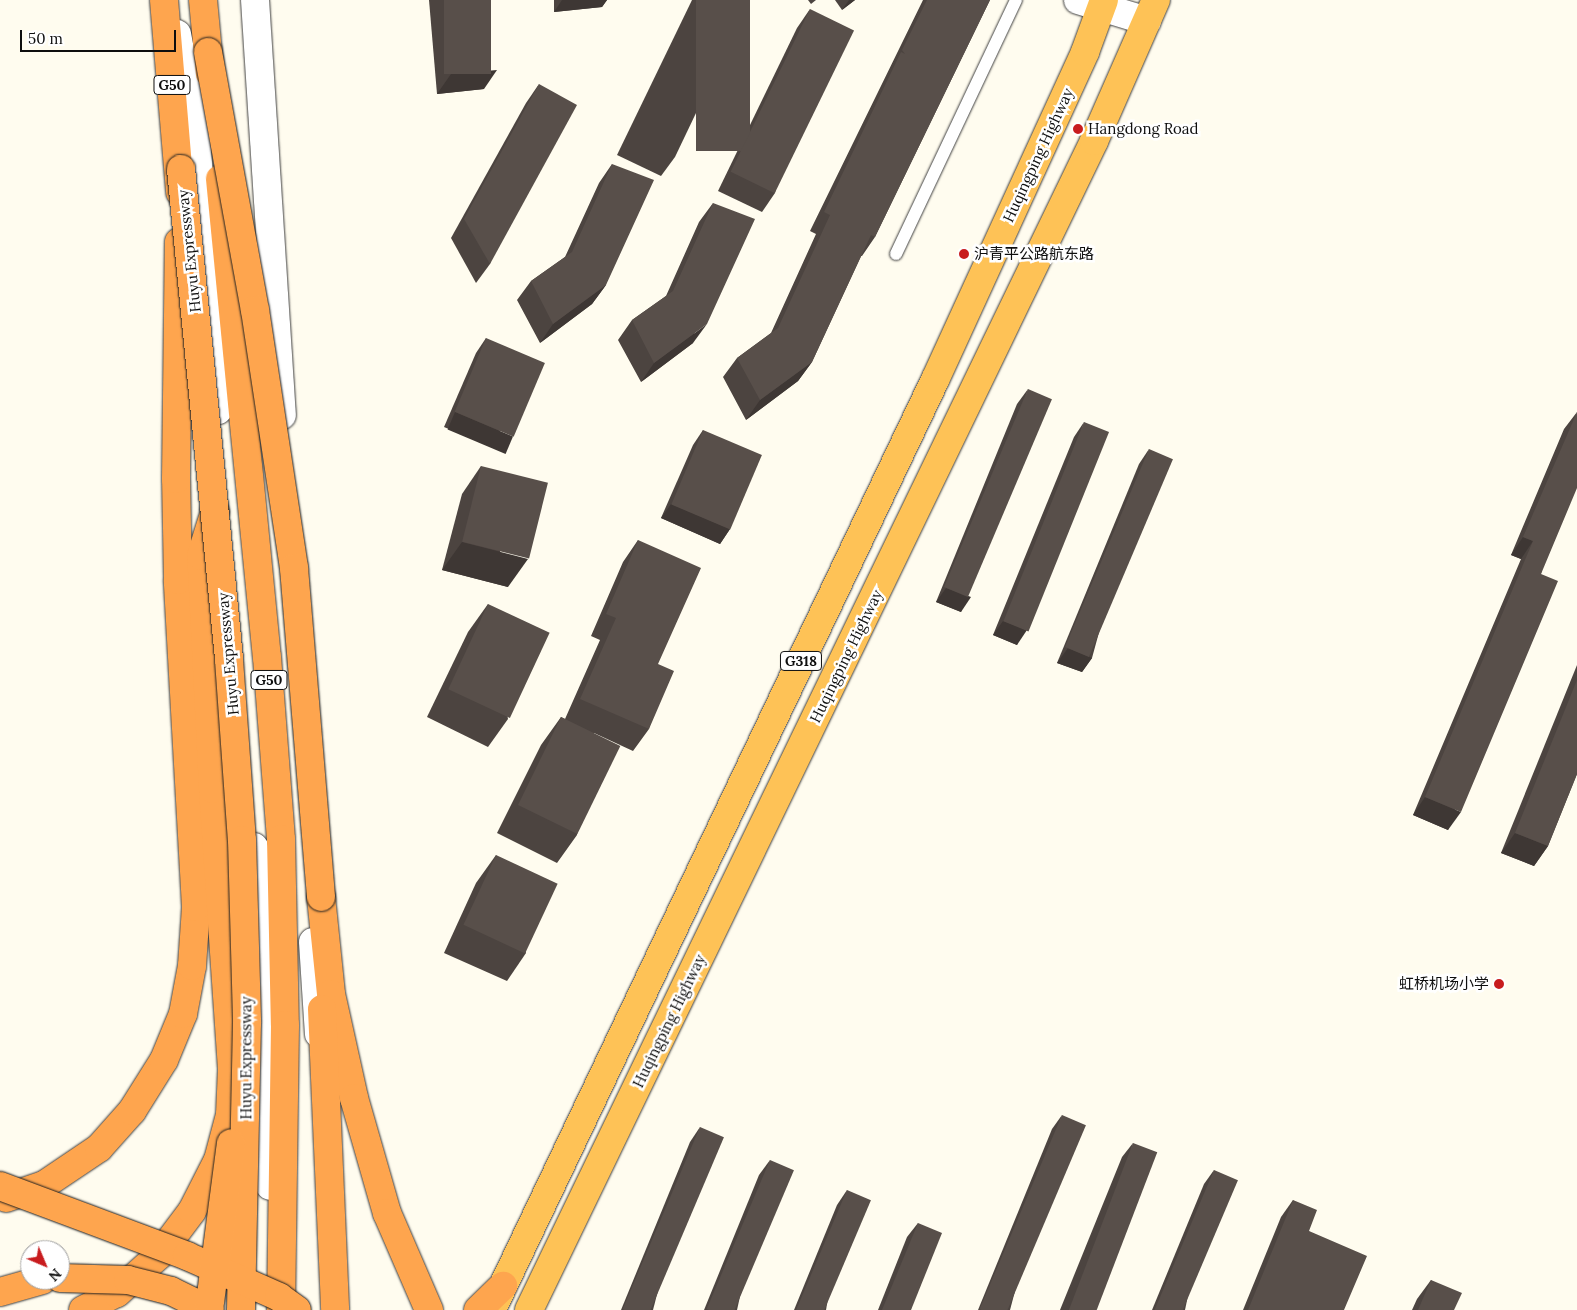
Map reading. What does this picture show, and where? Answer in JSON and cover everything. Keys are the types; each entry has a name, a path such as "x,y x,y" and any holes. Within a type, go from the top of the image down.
{"highway":[{"name":"Huyu Expressway","path":"164,0 229,660 242,840 247,1022 241,1310"},
{"name":"G50","path":"203,0 267,657 280,839 286,1025 280,1310"},
{"name":"Huqingping Highway","path":"492,1310 935,380 1085,52 1095,3"},
{"name":"Huqingping Highway","path":"529,1310 1094,140 1152,11"},
{"path":"208,52 255,310 294,568 321,897 332,994 354,1098 387,1213 429,1310"},
{"path":"0,1201 44,1185 99,1148 132,1111 164,1060 183,1014 192,966 196,906 178,580 176,478 180,169"},
{"path":"83,1310 117,1293 159,1255 192,1211 218,1160 230,1115 232,1069 213,789 201,556 223,484"},
{"path":"321,897 323,1072 335,1310"},
{"path":"70,1278 128,1280 171,1291 209,1310 247,1022"},
{"path":"0,1186 187,1256 279,1296 297,1310"},
{"path":"0,1292 20,1286"},
{"path":"478,1310 503,1286"}],"street":[{"path":"172,0 196,137 262,944 273,1310"},
{"path":"255,0 319,1043 323,1310"},
{"path":"1095,3 1152,11"}],"lane":[{"path":"896,254 1016,0"}],"building":[{"path":"444,0 491,0 491,74 444,74"},
{"path":"696,0 750,0 750,151 696,151"},
{"path":"927,0 990,0 875,237 871,235 812,362 760,400 737,358 778,328 830,215 824,212 901,52 905,54 902,50"},
{"path":"810,9 854,30 775,193 731,172"},
{"path":"539,84 577,105 490,264 464,219"},
{"path":"612,164 654,180 606,285 553,324 531,281 572,252"},
{"path":"713,203 755,219 707,324 654,363 632,320 673,291"},
{"path":"486,338 545,363 514,437 455,412"},
{"path":"1028,389 1052,399 968,597 944,587"},
{"path":"1577,412 1577,488 1541,574 1558,581 1461,812 1425,797 1533,541 1523,537"},
{"path":"1084,422 1109,432 1028,631 1003,621"},
{"path":"703,430 762,455 730,530 671,505"},
{"path":"1149,449 1173,459 1089,657 1065,647"},
{"path":"481,466 548,483 529,558 462,542"},
{"path":"638,540 701,568 658,664 674,671 649,729 580,699 616,618 606,614"},
{"path":"488,604 550,633 510,718 448,689"},
{"path":"1577,680 1577,774 1548,846 1515,833"},
{"path":"561,717 620,746 577,834 518,805"},
{"path":"496,855 558,884 525,954 463,925"},
{"path":"1062,1115 1086,1125 1007,1310 980,1309"},
{"path":"700,1127 724,1137 651,1310 623,1309"},
{"path":"1133,1143 1157,1152 1097,1310 1069,1310"},
{"path":"770,1160 794,1170 735,1310 707,1309"},
{"path":"1214,1170 1238,1180 1183,1310 1155,1310"},
{"path":"847,1190 871,1200 824,1310 796,1310"},
{"path":"1293,1200 1317,1210 1309,1231 1367,1256 1344,1310 1248,1310"},
{"path":"918,1223 942,1233 911,1310 882,1310"},
{"path":"1431,1280 1462,1293 1454,1310 1418,1310"}],"place":[{"name":"Hangdong Road","path":"1078,129"},
{"name":"沪青平公路航东路","path":"964,254"},
{"name":"虹桥机场小学","path":"1499,984"}]}
